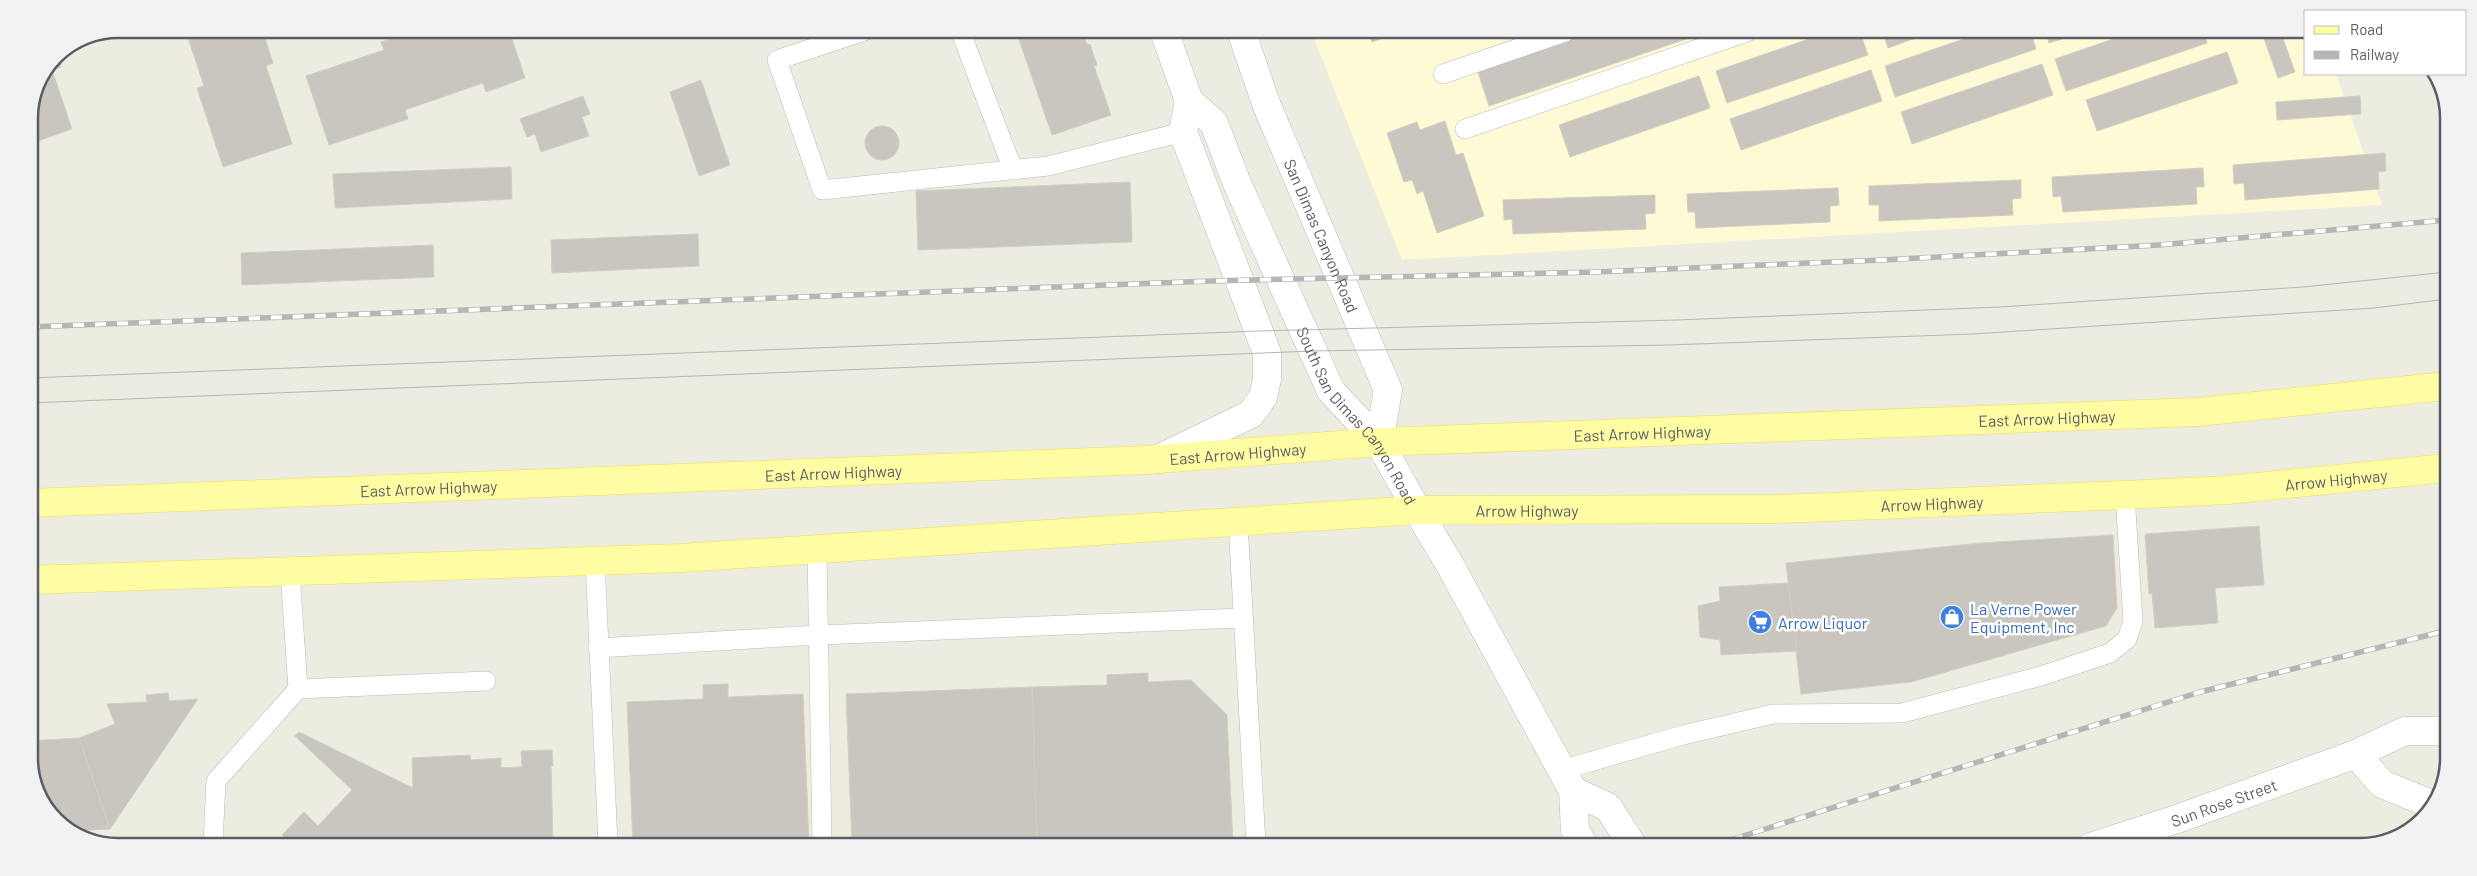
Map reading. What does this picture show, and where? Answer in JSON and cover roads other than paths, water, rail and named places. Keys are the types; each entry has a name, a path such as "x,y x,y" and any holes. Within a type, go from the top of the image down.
{"main road":[{"name":"South San Dimas Canyon Road","path":"1166,38 1189,101 1214,123 1236,181 1331,390 1379,442 1450,565 1568,780 1575,830 1580,838"},
{"name":"San Dimas Canyon Road","path":"1243,38 1267,106 1388,390 1379,442"},
{"path":"1158,459 1251,414 1263,398 1267,379 1267,353 1183,132 1189,101"},
{"name":"East Arrow Highway","path":"38,503 1158,459 1379,442 2198,412 2439,387"},
{"name":"Arrow Highway","path":"1417,510 1779,509 2227,490 2440,469"},
{"path":"38,580 681,558 1417,510"},
{"name":"Sun Rose Street","path":"2118,838 2177,819 2356,754 2405,731 2440,732"},
{"path":"2356,754 2382,784 2426,802"},
{"path":"1568,780 1608,807 1628,838"}],"lane":[{"path":"843,38 777,60 822,190 1048,166 1183,132"},
{"path":"963,38 1013,170"},
{"path":"1444,74 1548,38"},
{"path":"1465,129 1730,38"},
{"path":"1568,780 1683,735 1773,714 1902,713 2041,676 2110,653 2127,639 2133,622 2125,494"},
{"path":"1238,522 1256,838"},
{"path":"817,548 822,838"},
{"path":"595,560 608,838"},
{"path":"290,571 298,690"},
{"path":"598,648 819,635 1242,618"},
{"path":"213,838 216,781 298,690 486,681"}],"tram line":[{"path":"38,378 1259,331 1677,320 2000,307 2303,287 2439,273"},
{"path":"38,403 1312,351 1669,345 1973,334 2374,308 2439,300"}],"railway":[{"path":"38,327 1211,281 1596,272 1882,260 2159,245 2439,221"},
{"path":"1736,838 2200,692 2440,632"}],"place":[{"name":"La Verne Power Equipment, Inc","path":"1952,617"},
{"name":"Arrow Liquor","path":"1760,622"}]}
